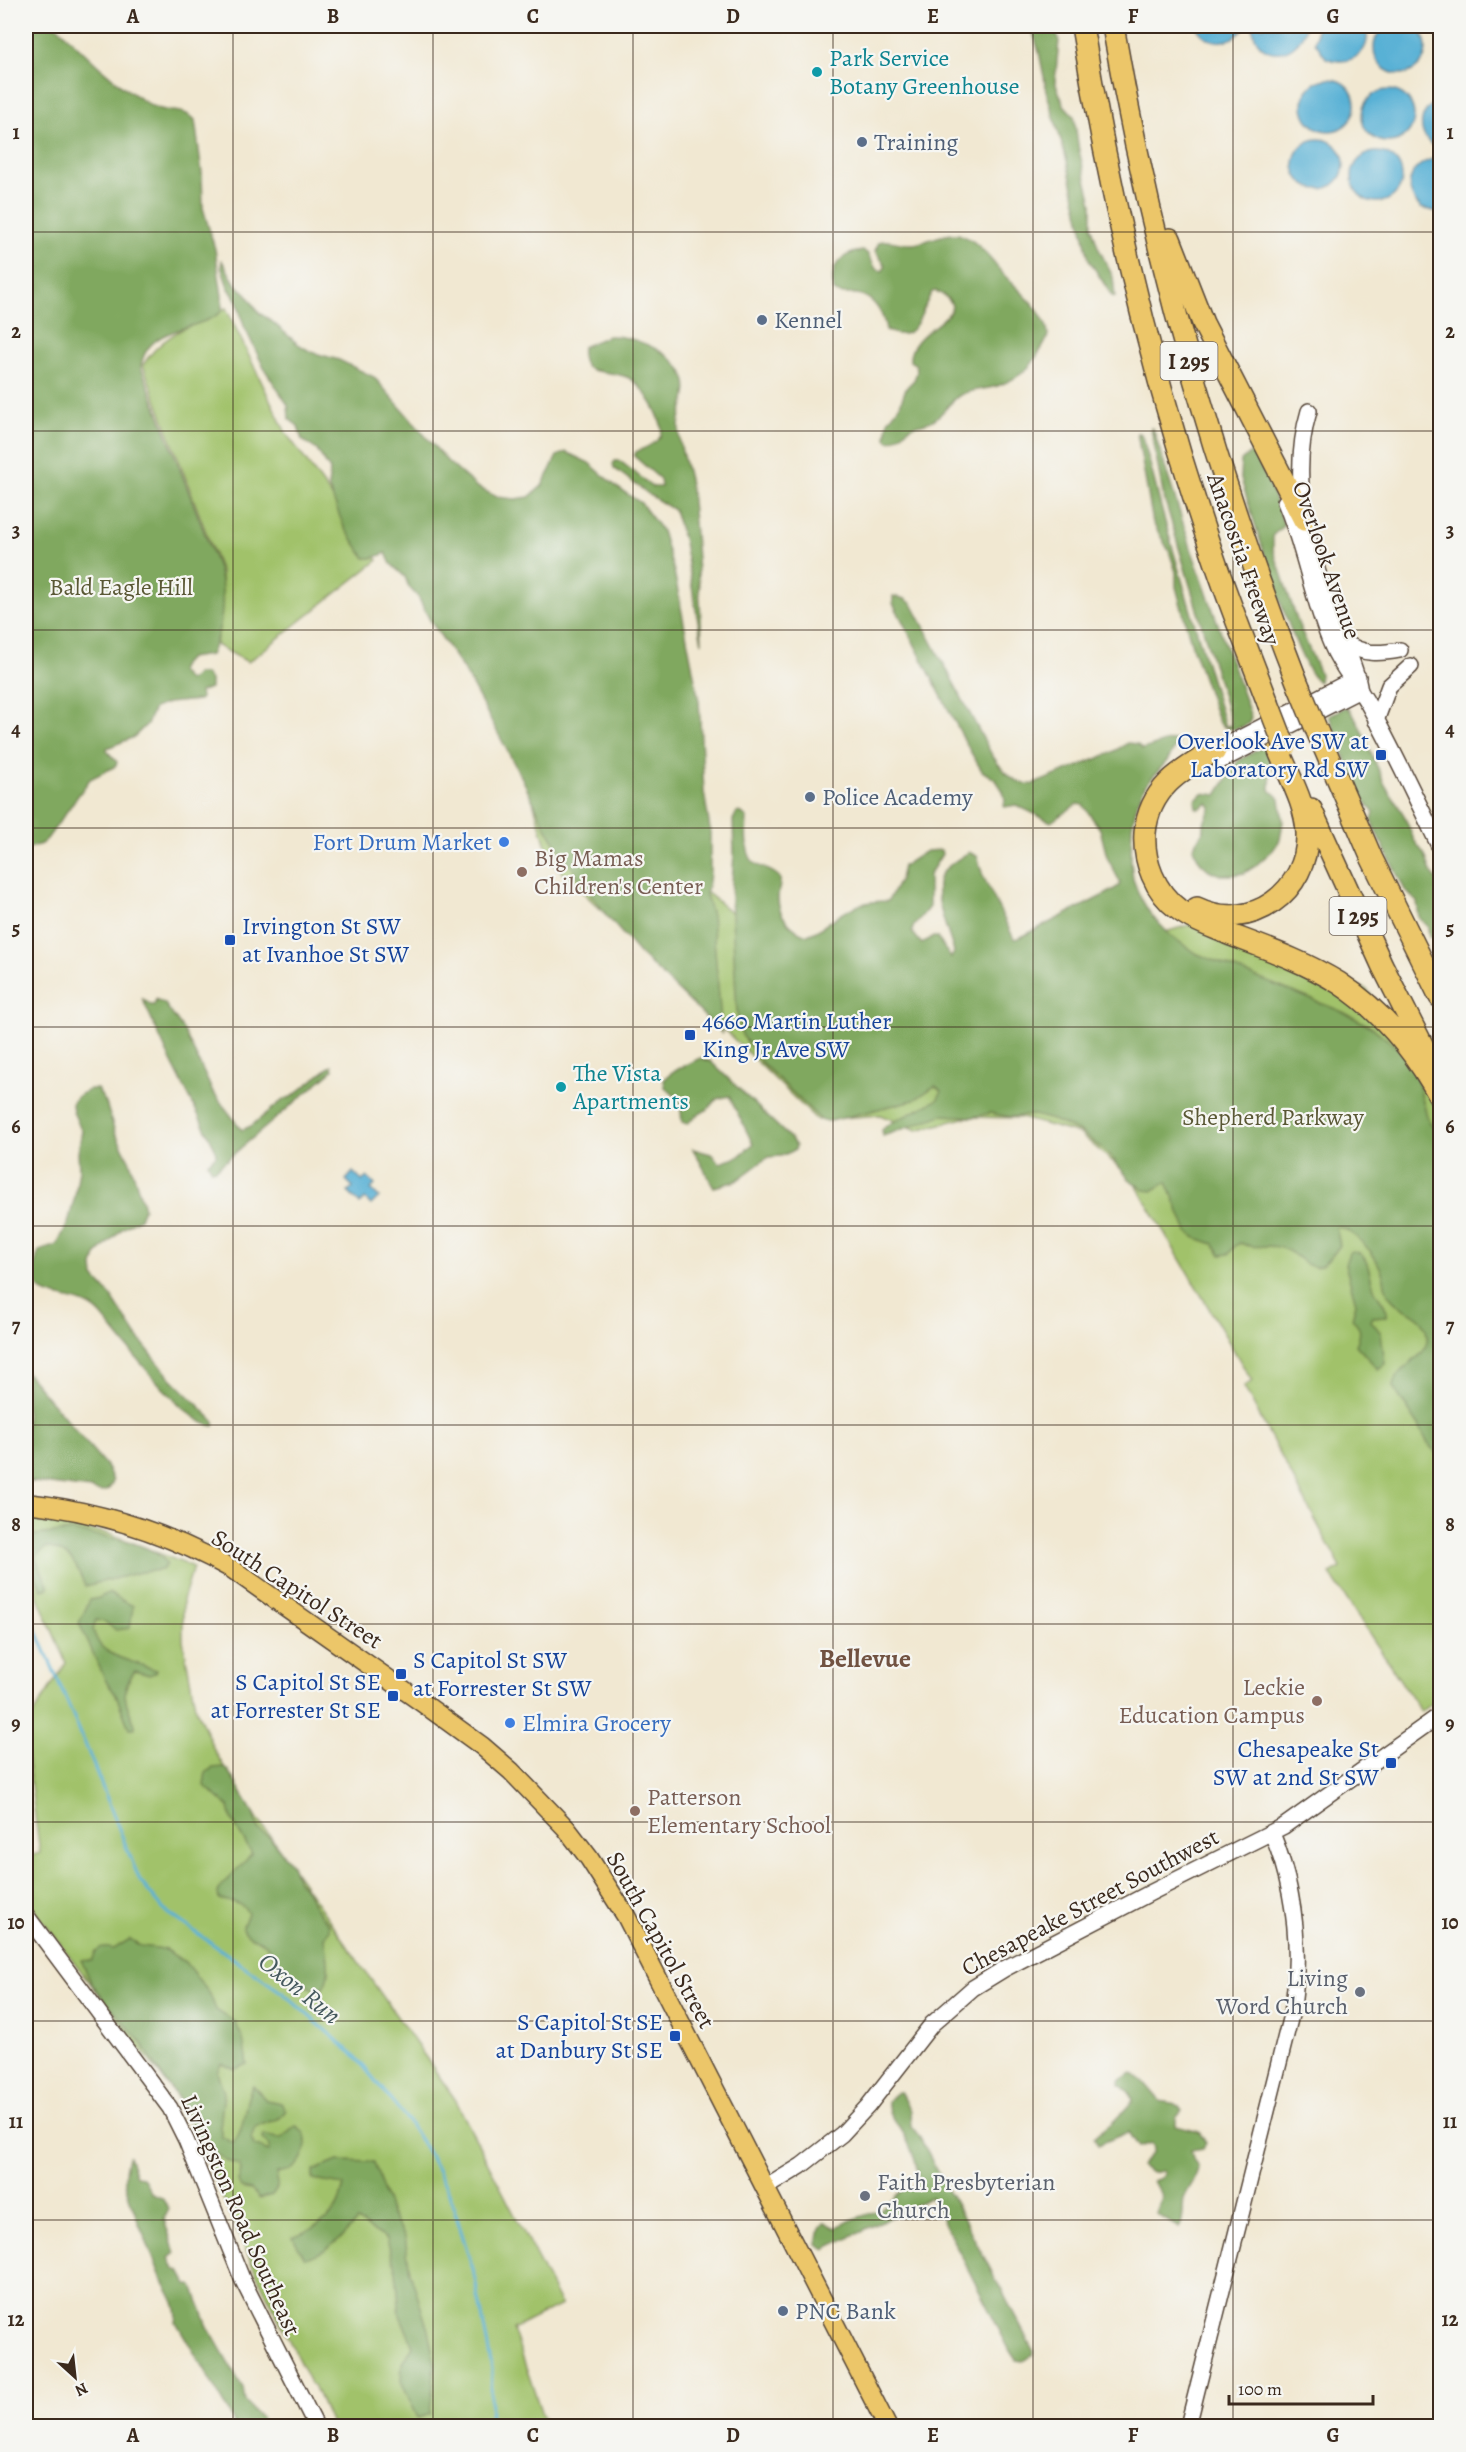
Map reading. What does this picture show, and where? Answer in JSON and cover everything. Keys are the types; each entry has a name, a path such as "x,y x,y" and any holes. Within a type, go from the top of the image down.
{"highway":[{"path":"1068,26 1077,80 1101,180 1123,234"},
{"name":"Anacostia Freeway","path":"1082,26 1123,234 1166,402 1217,569 1282,749 1367,935 1440,1080"},
{"name":"Anacostia Freeway","path":"1113,26 1149,203 1195,383 1245,539 1317,731 1372,859 1440,997"},
{"path":"1120,26 1148,164 1173,248 1201,318 1304,520"},
{"path":"1217,756 1187,779 1168,798 1161,810 1156,830 1157,857 1169,884 1192,905 1219,915 1248,914 1270,905 1289,889 1298,875 1305,854 1307,835 1305,817 1282,749"},
{"path":"1217,756 1182,770 1170,779 1157,795 1150,809 1146,830 1146,850 1150,869 1159,888 1184,914 1302,963 1350,991 1377,1013 1404,1041 1421,1063 1440,1097"}],"main road":[{"name":"South Capitol Street","path":"26,1503 84,1512 141,1527 218,1561 258,1586 482,1746 511,1771 566,1828 630,1923 885,2425"}],"street":[{"name":"Overlook Avenue","path":"1309,411 1301,468 1300,494 1304,520 1328,603 1354,663 1357,683"},
{"name":"Overlook Avenue","path":"1263,441 1265,458 1296,531 1320,615 1338,659 1357,683"},
{"path":"1344,642 1358,650 1373,654 1400,650"},
{"path":"1376,721 1389,686 1411,666"},
{"path":"1217,756 1357,683 1440,848"},
{"name":"Chesapeake Street Southwest","path":"765,2188 801,2166 842,2134 868,2106 932,2024 973,1988 1004,1969 1152,1892 1272,1833 1440,1715"},
{"path":"1188,2427 1293,2007 1297,1962 1295,1920 1287,1877 1272,1833"},
{"name":"Livingston Road Southeast","path":"26,1915 170,2108 186,2140 248,2293 316,2427"}],"green space":[{"name":"Bald Eagle Hill","path":"26,26 57,26 102,69 139,98 163,110 186,113 195,120 202,173 203,208 215,249 222,311 201,323 163,336 145,353 141,367 218,568 222,589 222,612 218,634 210,655 189,658 180,668 180,672 189,681 197,674 205,674 210,680 210,688 200,692 199,700 168,703 154,708 147,724 134,737 107,748 117,762 116,766 90,779 47,839 41,844 26,849"},
{"path":"1031,26 1053,26 1059,40 1055,82 1064,105 1074,116 1079,151 1092,203 1092,227 1098,247 1113,277 1115,297 1112,296 1089,260 1067,161 1048,97"},
{"path":"958,234 980,247 1038,311 1046,326 1047,339 1031,365 1017,377 995,387 960,395 933,420 911,427 889,441 886,438 888,421 900,405 906,388 914,380 917,372 916,365 910,361 912,349 948,314 952,307 949,299 936,291 932,292 917,324 905,334 897,334 886,330 881,313 869,299 857,294 842,294 834,291 835,269 842,258 863,251 867,253 876,269 882,271 886,266 875,251 879,242 912,244"},
{"path":"222,261 236,285 245,292 259,313 311,352 339,360 374,377 448,462 477,487 497,497 515,499 529,497 542,486 557,456 566,452 589,463 618,488 641,503 662,531 674,571 699,701 704,792 710,829 710,875 706,895 712,915 722,1033 639,953 607,916 546,828 465,672 430,620 418,597 409,587 405,577 391,564 386,553 373,558 365,558 344,527 328,486 330,470 317,450 302,440 298,426 289,419 288,405 265,370 244,326 237,301 228,287 221,267"},
{"path":"226,308 286,433 378,560 248,662 216,645 222,598 221,572 143,365 169,337"},
{"path":"608,336 638,341 658,350 675,363 685,378 687,392 680,420 679,436 691,491 702,643 684,542 674,510 614,468 615,461 620,461 653,487 661,487 660,479 634,456 636,452 653,444 660,437 660,423 652,404 629,378 592,370 583,361 582,347"},
{"path":"1151,428 1251,717 1249,723 1241,727 1230,729 1219,723 1192,646 1176,587 1176,572 1169,551 1153,523 1137,433 1141,434 1148,455 1164,518 1225,726 1229,726 1231,724 1163,494"},
{"path":"1253,451 1270,486 1284,525 1273,535 1273,549 1298,623 1320,674 1319,682 1310,672 1287,621 1240,476 1241,461"},
{"name":"Shepherd Parkway","path":"893,596 905,599 912,604 992,755 1004,771 1015,780 1034,784 1111,753 1128,743 1137,744 1142,749 1176,740 1178,743 1167,761 1145,786 1137,804 1132,826 1133,879 1151,915 1170,935 1195,953 1343,1012 1373,1028 1400,1050 1414,1068 1427,1116 1440,1143 1440,1457 1428,1444 1393,1387 1399,1373 1423,1351 1427,1335 1425,1327 1422,1321 1390,1297 1375,1258 1365,1245 1347,1230 1336,1227 1340,1245 1330,1258 1314,1267 1287,1250 1273,1246 1251,1246 1240,1243 1229,1254 1221,1255 1214,1244 1196,1238 1187,1232 1167,1182 1152,1191 1144,1190 1129,1179 1110,1155 1082,1133 1053,1120 1034,1115 1010,1117 990,1113 973,1117 942,1115 883,1136 882,1130 887,1125 937,1100 942,1091 935,1086 914,1100 831,1121 822,1121 761,1062 742,1035 737,1014 731,897 734,854 733,820 737,812 747,818 747,843 752,861 780,878 778,898 783,916 796,930 807,935 854,907 866,903 888,901 900,879 903,866 926,851 941,850 942,854 929,875 929,907 913,927 912,932 922,944 932,937 937,937 951,958 954,952 939,900 939,880 948,867 969,852 977,856 983,876 1014,939 1119,886 1120,882 1107,857 1100,829 1083,805 1077,804 1051,822 1016,805 1004,807 1003,791 996,780 982,771 970,751 893,603"},
{"path":"1345,707 1350,710 1358,722 1385,785 1404,815 1414,840 1425,855 1431,872 1440,884 1440,941 1439,938 1429,937 1428,927 1419,918 1417,902 1405,890 1374,828 1372,820 1374,813 1359,793 1329,716"},
{"name":"Shepherd Parkway","path":"514,736 865,1021 1202,921 1366,989 1397,1024 1440,1112 1440,1698 1421,1712 1330,1574 1341,1568 1244,1387 1252,1381 1132,1178 1080,1134 1021,1118 968,1117 917,1130 880,1115 817,1120 550,860"},
{"path":"1264,746 1271,762 1270,790 1280,799 1283,821 1280,840 1273,850 1244,873 1220,875 1201,863 1194,851 1193,847 1204,830 1204,823 1211,807 1208,803 1199,809 1196,808 1195,800 1202,793 1217,795 1238,761"},
{"path":"142,998 151,1005 154,1005 156,999 165,1004 184,1031 213,1092 242,1130 251,1126 283,1100 293,1096 328,1068 332,1066 333,1070 212,1170 208,1163 216,1155 215,1148"},
{"path":"700,1058 710,1061 790,1138 796,1146 795,1150 781,1156 768,1157 736,1181 714,1187 693,1149 711,1154 720,1163 738,1157 753,1144 729,1096 717,1099 708,1109 687,1124 682,1122 680,1101 665,1087 664,1080 672,1072"},
{"path":"90,1089 97,1089 106,1103 115,1132 130,1162 144,1208 140,1218 122,1229 96,1255 93,1266 94,1277 111,1296 136,1335 169,1376 213,1420 214,1426 202,1422 172,1397 101,1315 90,1306 42,1291 35,1283 34,1270 39,1251 57,1245 68,1223 75,1196 82,1131 73,1112 72,1104 76,1097"},
{"path":"1353,1251 1363,1256 1366,1261 1375,1291 1387,1312 1386,1316 1373,1317 1371,1321 1381,1333 1385,1364 1378,1369 1356,1345 1360,1331 1352,1319 1356,1303 1345,1264 1349,1253"},
{"path":"26,1372 107,1467 113,1481 107,1490 101,1492 26,1481"},
{"path":"26,1518 111,1534 193,1567 183,1600 183,1640 195,1706 215,1752 246,1802 455,2099 561,2305 513,2329 546,2426 332,2426 314,2385 311,2385 257,2275 180,2101 33,1908 26,1902 26,1857 40,1853 26,1749 26,1725 66,1663 26,1569"},
{"path":"71,1531 137,1544 160,1556 167,1564 162,1570 141,1572 85,1586 72,1560 63,1553 47,1547 35,1557 48,1585 48,1588 42,1590 26,1555 26,1536"},
{"path":"108,1593 133,1606 130,1628 116,1630 105,1622 96,1620 93,1630 99,1643 113,1654 156,1670 155,1673 149,1675 135,1671 127,1685 125,1697 134,1728 129,1728 115,1693 107,1683 79,1623 90,1600"},
{"path":"213,1768 227,1769 245,1799 259,1830 269,1837 292,1865 298,1881 307,1890 314,1906 329,1925 325,1938 328,1972 321,1991 297,1979 275,1958 265,1943 247,1934 243,1926 248,1914 242,1906 219,1899 220,1887 252,1854 232,1820 229,1807 204,1785 206,1772"},
{"path":"130,1939 141,1946 164,1949 185,1962 210,1994 216,2010 235,2022 243,2039 247,2064 235,2069 221,2064 217,2072 224,2092 220,2128 222,2137 233,2143 237,2137 253,2086 266,2100 281,2103 286,2110 280,2118 255,2127 251,2138 254,2145 269,2151 270,2146 263,2139 264,2135 280,2139 296,2126 305,2135 306,2147 301,2160 290,2170 277,2173 277,2188 272,2195 260,2199 251,2190 241,2188 238,2182 241,2170 239,2165 227,2161 201,2144 194,2132 192,2116 165,2081 143,2045 92,1984 81,1960 92,1961 96,1951 102,1947 114,1949"},
{"path":"1132,2073 1143,2081 1160,2101 1177,2105 1182,2111 1176,2118 1176,2126 1199,2132 1206,2143 1203,2148 1191,2150 1198,2168 1184,2199 1183,2218 1179,2228 1156,2214 1162,2198 1153,2181 1161,2178 1164,2173 1162,2171 1152,2173 1140,2166 1153,2152 1154,2147 1151,2143 1138,2147 1128,2132 1098,2145 1094,2137 1112,2123 1133,2101 1131,2094 1120,2085 1120,2081"},
{"path":"900,2092 910,2111 911,2126 919,2136 955,2202 1034,2352 1023,2361 1016,2360 1010,2351 931,2197 825,2249 817,2244 820,2228 825,2222 836,2228 880,2209 900,2192 917,2184 916,2164 911,2150 902,2131 892,2118 888,2106 888,2101"},
{"path":"129,2156 136,2176 143,2177 152,2194 162,2198 169,2209 164,2219 175,2253 169,2258 174,2269 180,2271 187,2284 193,2286 208,2327 243,2388 245,2402 262,2419 261,2423 252,2426 235,2426 176,2322 175,2304 160,2275 128,2194 125,2169"},
{"path":"338,2161 374,2162 390,2212 405,2237 410,2272 428,2330 435,2364 430,2414 418,2418 401,2381 402,2363 413,2346 400,2315 396,2271 387,2239 357,2221 328,2248 305,2258 293,2237 320,2224 333,2213 338,2205 344,2185 313,2180 313,2171"}],"water":[{"path":"1400,22 1410,24 1418,30 1424,38 1426,48 1424,58 1418,66 1410,72 1400,74 1390,72 1382,66 1376,58 1374,48 1376,38 1382,30 1390,24"},
{"path":"1196,26 1245,26 1234,37 1213,41 1201,33"},
{"path":"1253,26 1306,26 1301,38 1294,46 1286,51 1276,52 1260,45 1255,37"},
{"path":"1317,26 1365,26 1367,35 1363,50 1358,56 1343,61 1326,58 1315,42"},
{"path":"1324,79 1334,79 1344,83 1351,90 1355,105 1351,120 1344,127 1334,131 1324,131 1314,127 1307,120 1303,110 1303,100 1307,90 1314,83"},
{"path":"1388,90 1398,92 1406,98 1412,106 1414,116 1412,126 1406,134 1398,140 1388,142 1378,140 1370,134 1364,126 1362,116 1364,106 1370,98 1378,92"},
{"path":"1440,100 1440,150 1426,139 1422,125 1426,111"},
{"path":"1324,139 1337,146 1343,154 1343,174 1337,182 1329,188 1314,189 1301,182 1295,174 1294,159 1301,146 1309,140"},
{"path":"1372,152 1382,152 1395,159 1402,172 1402,182 1395,195 1382,202 1372,202 1363,198 1356,191 1352,182 1352,172 1356,163 1363,156"},
{"path":"1437,158 1440,159 1439,212 1421,208 1411,192 1410,185 1411,177 1420,165"},
{"path":"353,1172 362,1181 367,1177 375,1185 371,1189 379,1197 371,1205 365,1199 360,1204 348,1192 353,1187 346,1180"}],"waterway":[{"name":"Oxon Run","path":"26,1606 84,1741 140,1881 164,1910 284,1994 356,2057 408,2121 430,2156 449,2193 473,2269 492,2368 490,2426"}],"place":[{"name":"Park Service Botany Greenhouse","path":"817,72"},
{"name":"Training","path":"862,142"},
{"name":"Kennel","path":"762,320"},
{"name":"Overlook Ave SW at Laboratory Rd SW","path":"1381,755"},
{"name":"Police Academy","path":"810,797"},
{"name":"Fort Drum Market","path":"504,842"},
{"name":"Big Mamas Children's Center","path":"522,872"},
{"name":"Irvington St SW at Ivanhoe St SW","path":"230,940"},
{"name":"4660 Martin Luther King Jr Ave SW","path":"690,1035"},
{"name":"The Vista Apartments","path":"561,1087"},
{"name":"S Capitol St SW at Forrester St SW","path":"401,1674"},
{"name":"S Capitol St SE at Forrester St SE","path":"393,1696"},
{"name":"Leckie Education Campus","path":"1317,1701"},
{"name":"Elmira Grocery","path":"510,1723"},
{"name":"Chesapeake St SW at 2nd St SW","path":"1391,1763"},
{"name":"Patterson Elementary School","path":"635,1811"},
{"name":"Living Word Church","path":"1360,1992"},
{"name":"S Capitol St SE at Danbury St SE","path":"675,2036"},
{"name":"Faith Presbyterian Church","path":"865,2196"},
{"name":"PNC Bank","path":"783,2311"}],"district":[{"name":"Bellevue","path":"865,1658"}]}
